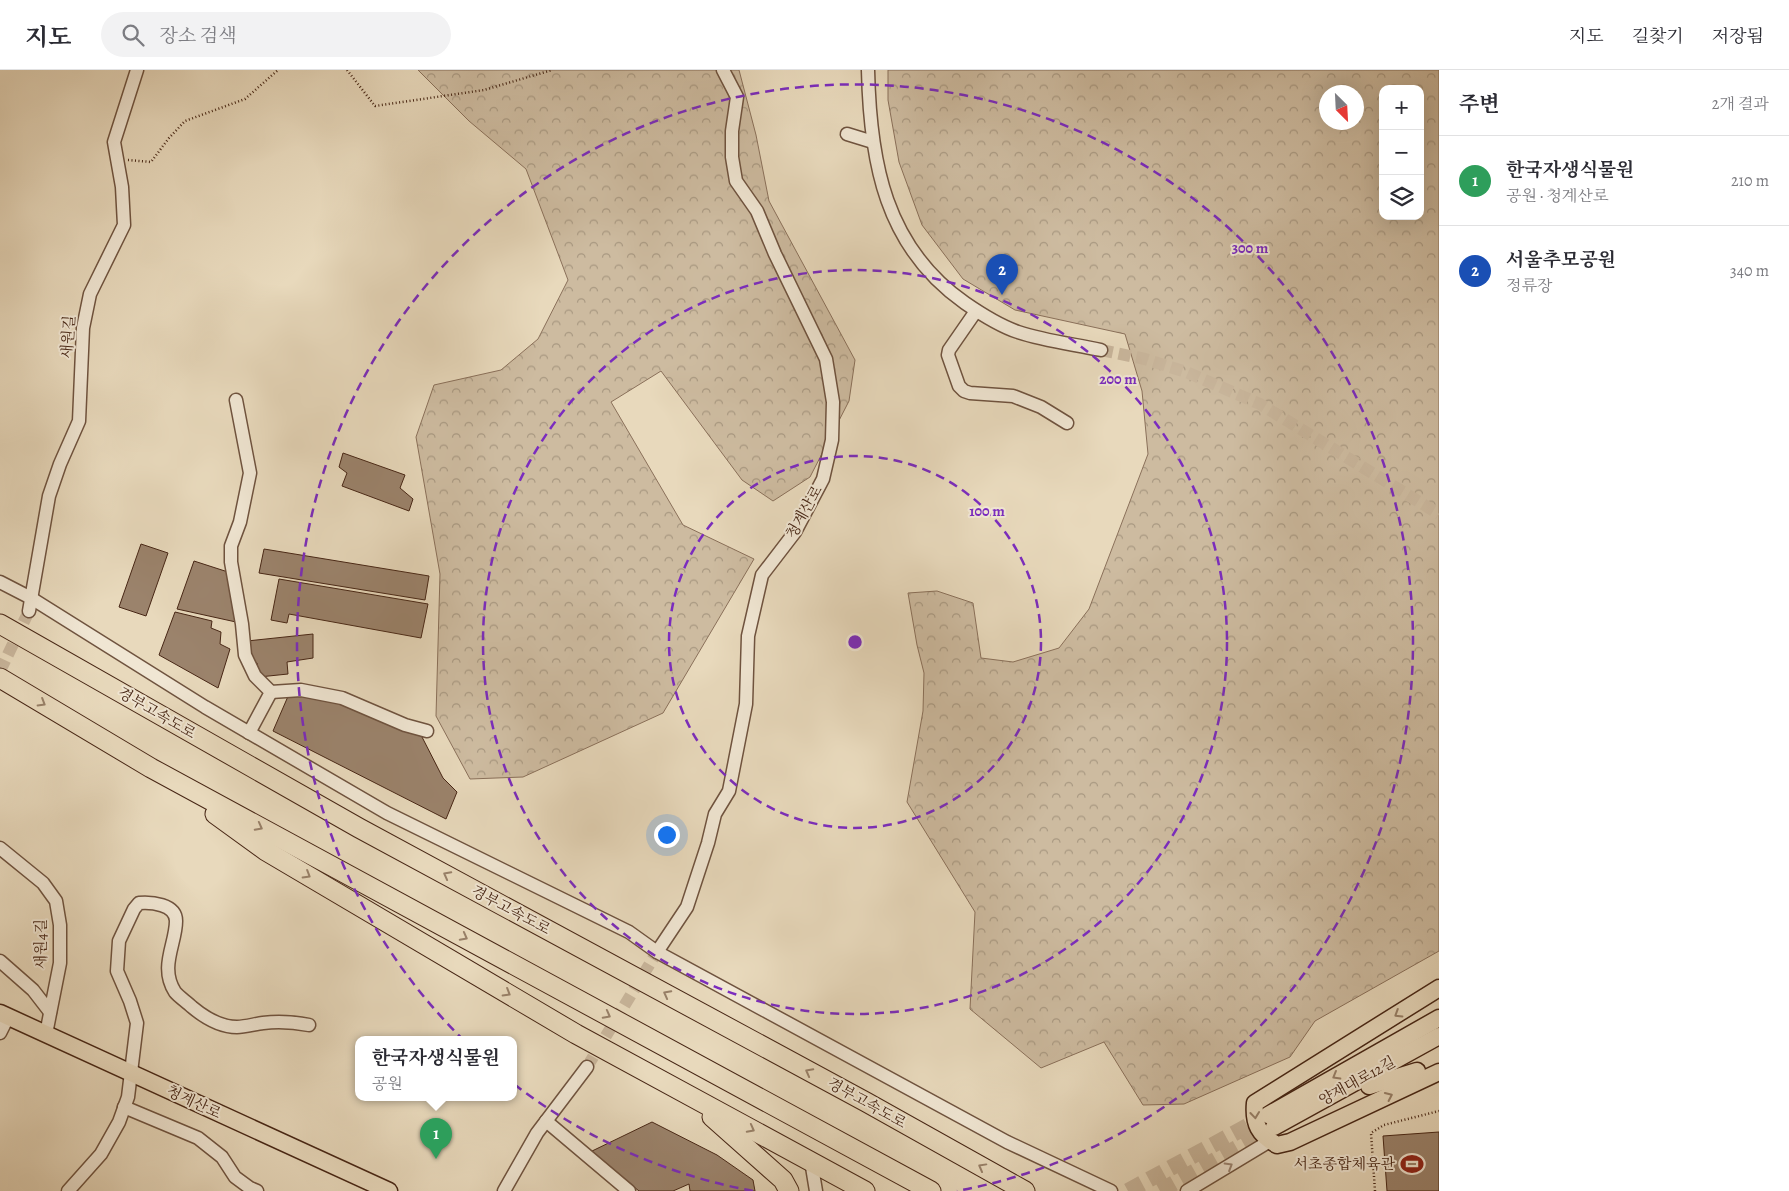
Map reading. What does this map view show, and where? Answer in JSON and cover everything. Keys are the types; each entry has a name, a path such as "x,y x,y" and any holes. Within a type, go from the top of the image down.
{"highway":[{"name":"경부고속도로","path":"0,624 359,828 866,1102 1025,1191"},
{"path":"0,678 151,768 931,1191"},
{"path":"151,768 266,850 568,1029 865,1191"},
{"path":"616,1056 713,1117 783,1180 790,1191"}],"main road":[{"path":"1439,988 1255,1103 1254,1115 1258,1128 1266,1139 1271,1128 1439,1007"},
{"name":"청계산로","path":"4,1015 389,1191"},
{"path":"1380,1051 1439,1018"},
{"name":"양재대로12길","path":"1271,1128 1439,1036"},
{"path":"1271,1128 1369,1086 1439,1049"},
{"path":"1369,1086 1417,1071"},
{"path":"1271,1128 1277,1145 1290,1142 1439,1072"}],"street":[{"name":"새원길","path":"29,611 49,496 60,464 79,421 83,328 90,294 124,224 122,186 114,142 138,70"},
{"name":"청계산로","path":"657,952 687,907 708,843 715,814 729,791 746,704 748,636 762,575 795,532 823,479 832,440 833,402 826,359 775,254 758,210 736,181 732,131 737,96 723,70"},
{"path":"868,70 873,142 878,169 889,204 911,249 928,271 950,292 976,311 1017,332 1100,350"},
{"path":"848,134 873,142"},
{"path":"976,311 949,350 949,360 964,391 1013,396 1041,407 1067,423"},
{"path":"236,400 250,473 240,522 231,546 232,562 245,655 255,676 271,692 301,690 342,698 404,725 427,731"},
{"path":"0,582 31,598 249,733 387,813 629,932 657,952 1007,1142 1111,1191"},
{"path":"249,733 271,692"},
{"name":"새원4길","path":"0,848 43,883 56,901 60,924 60,963 46,1034"},
{"path":"68,1191 101,1154 119,1122 128,1097 137,1023 117,971 119,941 134,909 139,903 147,902 167,907 174,913 176,920 168,956 169,975 175,992 195,1009 217,1023 236,1028 291,1021 309,1025"},
{"path":"0,961 33,990 50,1012"},
{"path":"0,1033 4,1015"},
{"path":"504,1191 537,1133 586,1067"},
{"path":"124,1107 198,1138 222,1157 235,1177 257,1191"},
{"path":"546,1121 628,1191"},
{"path":"1188,1191 1271,1128"},
{"path":"811,1161 816,1191"}],"path":[{"path":"117,160 151,162 185,121 244,99 278,70"},
{"path":"347,70 375,106 484,90 552,70"},
{"path":"1375,1191 1371,1134 1384,1125 1439,1111"}],"green space":[{"path":"418,70 739,70 756,135 769,201 855,360 849,401 810,477 773,501 742,480 661,371 611,402 683,525 754,559 663,713 523,777 470,779 436,716 440,574 416,437 434,385 501,370 538,339 568,280 526,169 469,121"},
{"path":"888,70 1439,70 1439,951 1315,1021 1290,1057 1184,1104 1143,1105 1104,1042 1041,1068 970,1009 975,912 907,802 923,711 924,673 908,593 937,591 973,603 981,658 1013,662 1059,648 1089,609 1148,454 1142,391 1125,334 1015,310 963,279 922,225 899,162 888,100"}],"building":[{"path":"343,453 405,475 400,488 413,499 409,511 342,486 347,473 339,467"},
{"path":"141,544 168,553 146,616 119,607"},
{"path":"264,549 429,576 425,600 259,573"},
{"path":"194,561 228,572 236,622 177,609"},
{"path":"279,579 428,604 421,638 289,614 287,623 271,620"},
{"path":"175,612 212,621 211,628 221,632 220,644 230,649 218,688 159,655"},
{"path":"313,634 313,658 287,662 288,674 259,677 257,663 251,664 247,641"},
{"path":"289,694 337,701 421,735 443,778 457,792 446,819 273,731"},
{"path":"652,1122 717,1155 753,1180 755,1191 690,1191 689,1184 673,1191 639,1191 590,1152"},
{"name":"서초종합체육관","path":"1439,1132 1439,1191 1387,1191 1383,1136"}],"tunnel":[{"path":"1101,350 1145,359 1186,372 1260,404 1439,514"},
{"path":"0,671 29,611"},
{"path":"587,1067 657,952"},
{"path":"1128,1191 1268,1115"},
{"path":"1160,1191 1274,1127"}],"place":[{"name":"서울추모공원","path":"1002,295"},
{"name":"한국자생식물원","path":"436,1159"},
{"name":"서초종합체육관","path":"1412,1164"}]}
